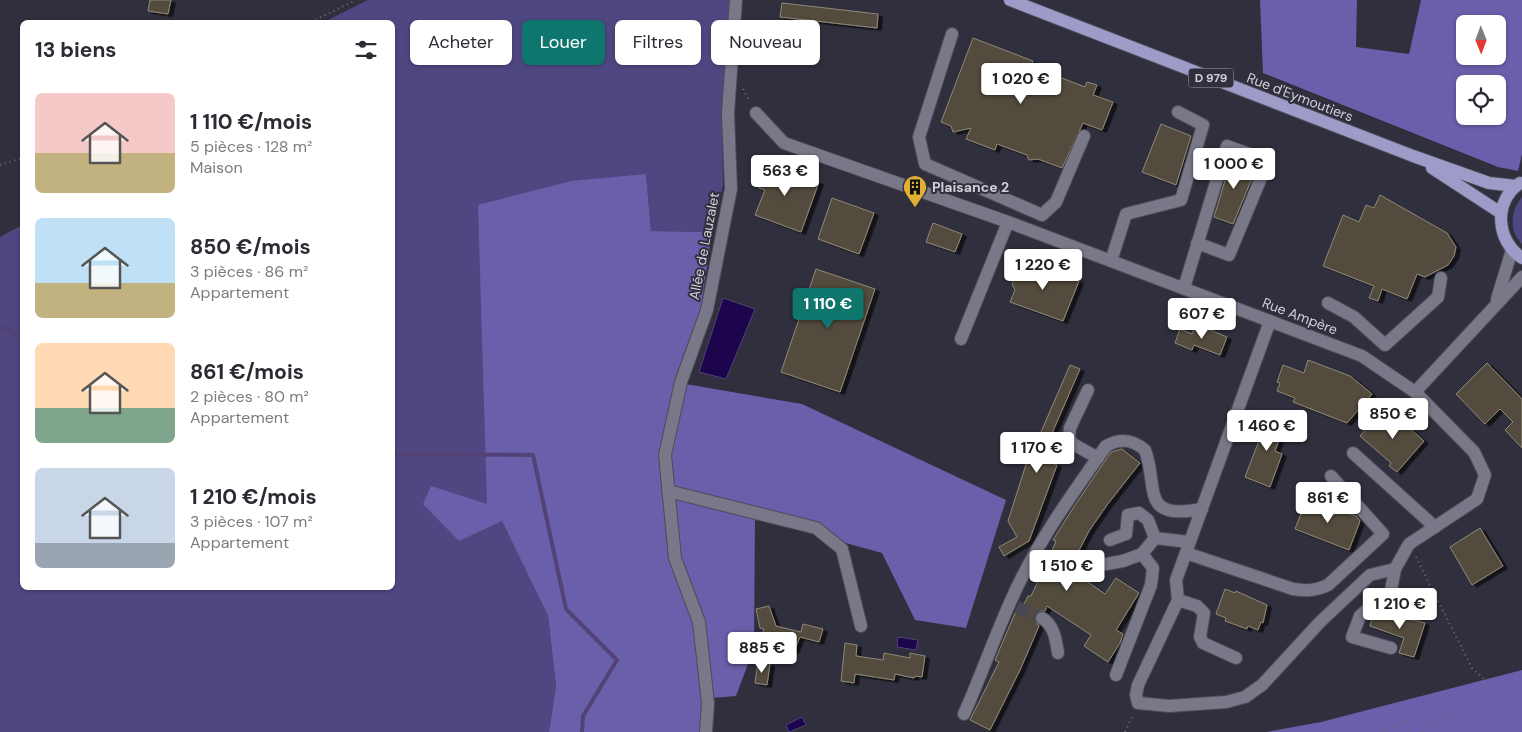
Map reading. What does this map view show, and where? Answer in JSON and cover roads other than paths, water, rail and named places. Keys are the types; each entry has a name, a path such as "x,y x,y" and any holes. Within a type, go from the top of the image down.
{"main road":[{"name":"Rue d'Eymoutiers","path":"1010,0 1413,156"},
{"name":"D 979","path":"1413,156 1489,183 1519,184"},
{"name":"D 979","path":"1413,156 1501,213"},
{"path":"1517,254 1505,239 1501,226 1501,213 1504,203 1519,184"}],"street":[{"name":"Allée de Lauzalet","path":"706,732 708,703 698,622 674,558 665,456 681,382 707,310 731,189 728,113 736,0"},
{"path":"952,34 919,137 925,164 1042,215 1052,239"},
{"path":"1111,261 1126,214 1181,200 1203,124 1178,112"},
{"name":"Rue Ampère","path":"756,113 784,144 1008,222 1362,356 1416,392 1474,452 1485,475 1477,499 1409,544 1395,569"},
{"path":"1042,215 1056,202 1084,136"},
{"path":"1184,288 1197,243 1227,146 1268,162 1229,255 1197,243"},
{"path":"960,339 1008,222"},
{"path":"1496,303 1517,254"},
{"path":"1416,392 1522,277"},
{"path":"1376,365 1385,344 1438,297 1441,278"},
{"path":"1328,303 1354,317 1385,344"},
{"path":"1270,321 1176,580 1178,600 1138,685 1136,696 1138,703 1168,706 1226,702 1245,697 1262,685 1320,622 1370,575 1395,569 1389,601"},
{"path":"1088,390 1070,428 1069,438 1073,444 1098,458"},
{"path":"964,714 1056,517 1106,446 1115,441 1130,441 1145,450 1148,458 1150,483 1156,501 1170,511 1179,513 1202,509"},
{"path":"1353,453 1435,527"},
{"path":"1155,538 1188,548 1293,589 1319,590 1328,585 1384,534 1331,476"},
{"path":"668,491 816,528 842,548 861,626"},
{"path":"1110,540 1126,534 1128,515 1139,513 1148,520 1155,538"},
{"path":"1073,570 1123,562 1142,554 1155,538"},
{"path":"1116,675 1151,585 1152,568 1142,554"},
{"path":"1391,648 1352,637 1360,616 1380,598 1411,608 1425,600"},
{"path":"1178,600 1198,606 1204,612 1200,637 1203,643 1236,658"},
{"path":"1042,618 1049,623 1058,653"}],"waterway":[{"path":"0,327 20,336"},
{"path":"395,454 533,455 566,609 617,660 583,716 582,732"}],"tunnel":[{"path":"1017,607 1042,618"}],"place":[{"name":"Plaisance 2","path":"915,208"}]}
